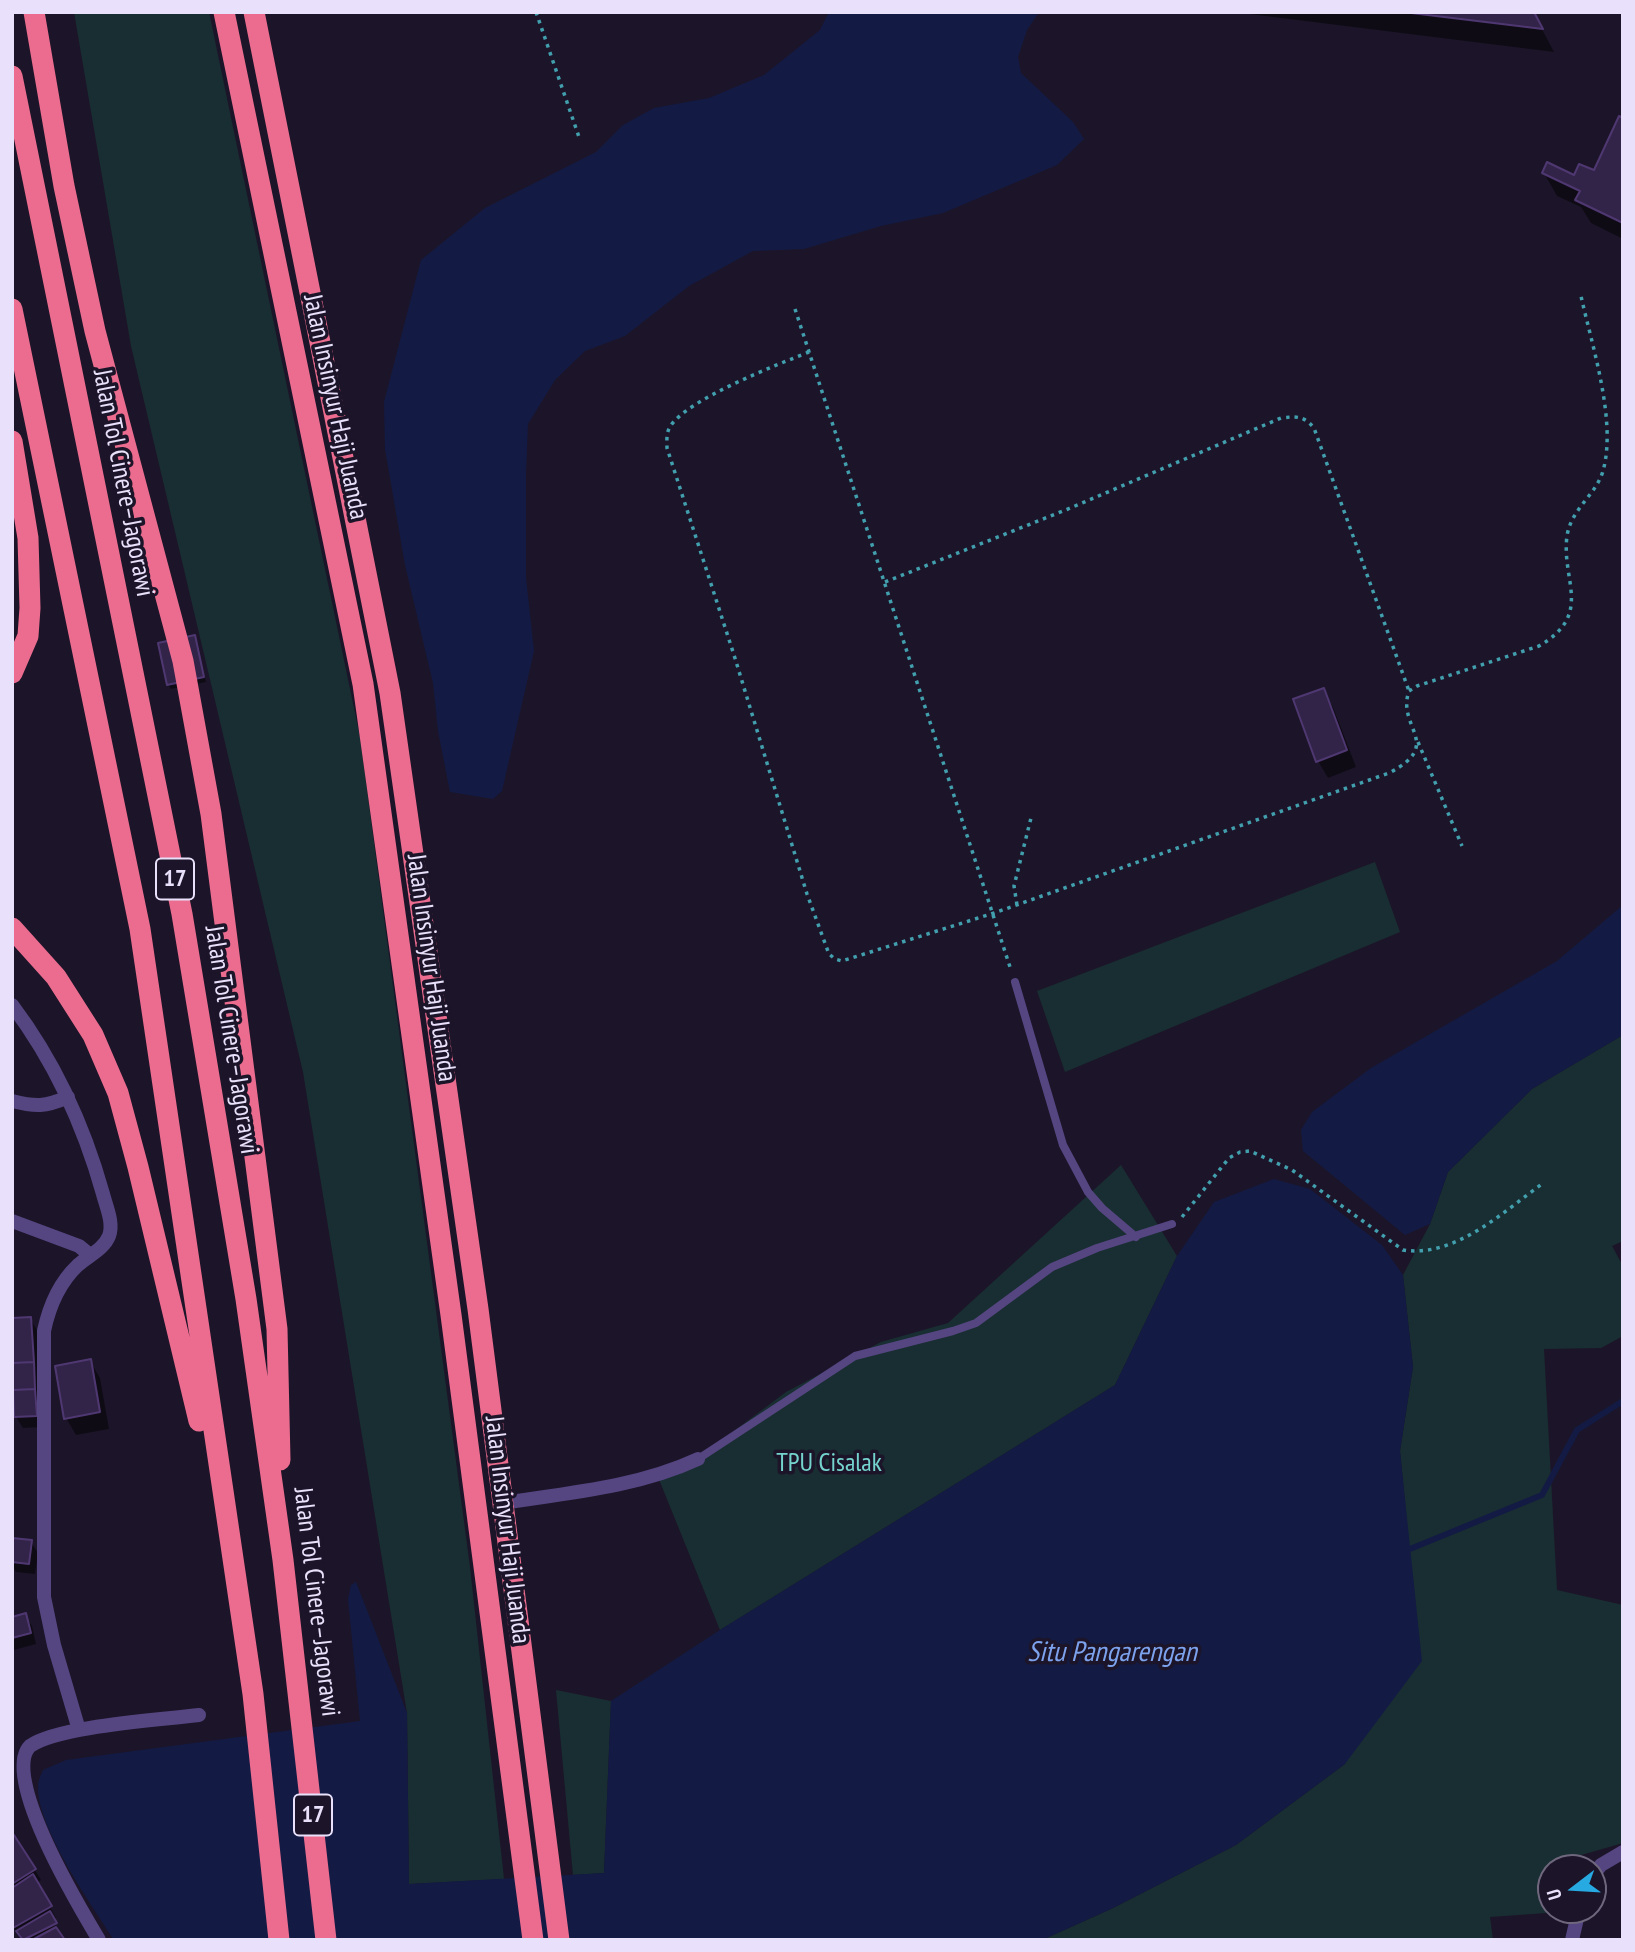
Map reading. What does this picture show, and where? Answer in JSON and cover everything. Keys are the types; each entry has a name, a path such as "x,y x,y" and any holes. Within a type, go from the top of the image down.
{"highway":[{"path":"34,12 64,186 95,331 183,661 211,814 277,1329 283,1560"},
{"name":"Jalan Insinyur Haji Juanda","path":"224,12 363,684 451,1315 533,1940"},
{"name":"Jalan Insinyur Haji Juanda","path":"254,12 390,693 478,1309 559,1940"},
{"name":"Jalan Tol Cinere–Jagorawi","path":"12,76 182,915 246,1299 283,1560 326,1940"},
{"name":"17","path":"12,309 140,929 253,1694 279,1940"},
{"path":"12,441 28,538 30,608 28,636 12,673"},
{"path":"12,928 56,977 93,1035 118,1093 228,1535"},
{"path":"451,1315 478,1309"}],"street":[{"path":"12,1005 38,1043 68,1097 95,1168 111,1223 106,1241 70,1274 53,1301 47,1315 43,1353 44,1597 54,1645 79,1730"},
{"path":"12,1101 32,1106 49,1106 68,1097"},
{"path":"12,1221 79,1246 90,1255"},
{"path":"502,1503 636,1481 674,1470 698,1459"},
{"path":"99,1940 55,1867 29,1810 21,1784 23,1755 29,1747 40,1741 79,1730 199,1715"},
{"path":"1607,1861 1623,1852"}],"lane":[{"path":"1015,982 1063,1145 1088,1192 1136,1237"},
{"path":"698,1459 855,1356 976,1323 1052,1268 1097,1248 1172,1224"}],"path":[{"path":"536,12 579,137"},
{"path":"1409,691 1417,686 1539,646 1553,638 1563,627 1572,593 1567,539 1569,526 1602,474 1607,453 1608,426 1581,296"},
{"path":"795,309 1015,982"},
{"path":"809,352 745,378 683,413 670,426 667,448 807,894 829,954 835,959 842,961 994,913 1389,773 1410,759 1416,750 1417,739"},
{"path":"885,582 1069,509 1281,418 1297,416 1307,419 1314,428 1409,691 1407,708 1417,739 1462,846"},
{"path":"1017,905 1014,886 1031,814"},
{"path":"1172,1224 1185,1214 1229,1158 1240,1152 1250,1151 1292,1170 1340,1202 1403,1250 1428,1250 1466,1238 1542,1184"}],"green space":[{"path":"74,12 209,12 360,737 470,1567 504,1879 409,1884 407,1713 303,1072 131,346"},
{"path":"1375,862 1400,932 1065,1072 1037,991"},
{"path":"1623,1035 1623,1241 1612,1246 1623,1266 1623,1336 1601,1348 1544,1349 1557,1590 1623,1605 1623,1843 1585,1854 1537,1854 1537,1914 1490,1917 1493,1940 1042,1940 1111,1909 1236,1845 1345,1764 1406,1514 1400,1451 1413,1367 1403,1275 1430,1224 1448,1172 1532,1089"},
{"name":"TPU Cisalak","path":"1121,1165 1177,1256 1115,1385 720,1630 658,1477 698,1458 786,1392 881,1342 948,1323"},
{"path":"556,1690 611,1701 604,1873 573,1875"}],"water":[{"path":"829,12 1039,12 1027,30 1018,57 1021,73 1073,122 1084,139 1057,165 943,213 881,226 804,249 753,251 689,286 625,336 585,351 555,380 528,424 526,578 534,651 502,791 493,799 450,792 438,731 433,683 405,565 385,449 384,402 421,260 485,208 596,152 623,125 654,108 709,98 764,75 820,30"},
{"path":"1623,905 1623,1035 1532,1089 1448,1172 1430,1224 1405,1235 1303,1151 1301,1130 1312,1112 1371,1068 1557,961"},
{"name":"Situ Pangarengan","path":"1274,1179 1310,1189 1382,1245 1403,1275 1413,1367 1400,1451 1422,1661 1345,1764 1236,1845 1111,1909 1042,1940 114,1940 67,1865 46,1823 40,1803 38,1784 43,1770 66,1760 360,1721 348,1599 351,1585 356,1582 407,1713 409,1884 604,1873 611,1701 720,1630 1115,1385 1177,1256 1214,1202"}],"building":[{"path":"1403,12 1534,12 1543,29"},
{"path":"1619,116 1623,118 1623,223 1575,200 1580,191 1542,173 1547,162 1574,175 1579,164 1594,170"},
{"path":"195,635 204,677 167,685 158,643"},
{"path":"1324,688 1347,750 1316,762 1293,699"},
{"path":"31,1317 34,1362 12,1363 12,1318"},
{"path":"91,1359 100,1412 64,1419 55,1366"},
{"path":"34,1362 35,1389 13,1390 12,1363"},
{"path":"35,1389 37,1416 14,1417 13,1390"},
{"path":"12,1538 32,1540 29,1564 12,1562"},
{"path":"26,1613 31,1633 12,1638 12,1617"},
{"path":"14,1835 36,1869 12,1884 12,1836"},
{"path":"33,1874 52,1906 13,1928 12,1888"},
{"path":"50,1911 57,1923 23,1940 16,1931"},
{"path":"56,1927 65,1940 32,1940"}],"waterway":[{"path":"1410,1549 1542,1495 1577,1430 1623,1401"}]}
